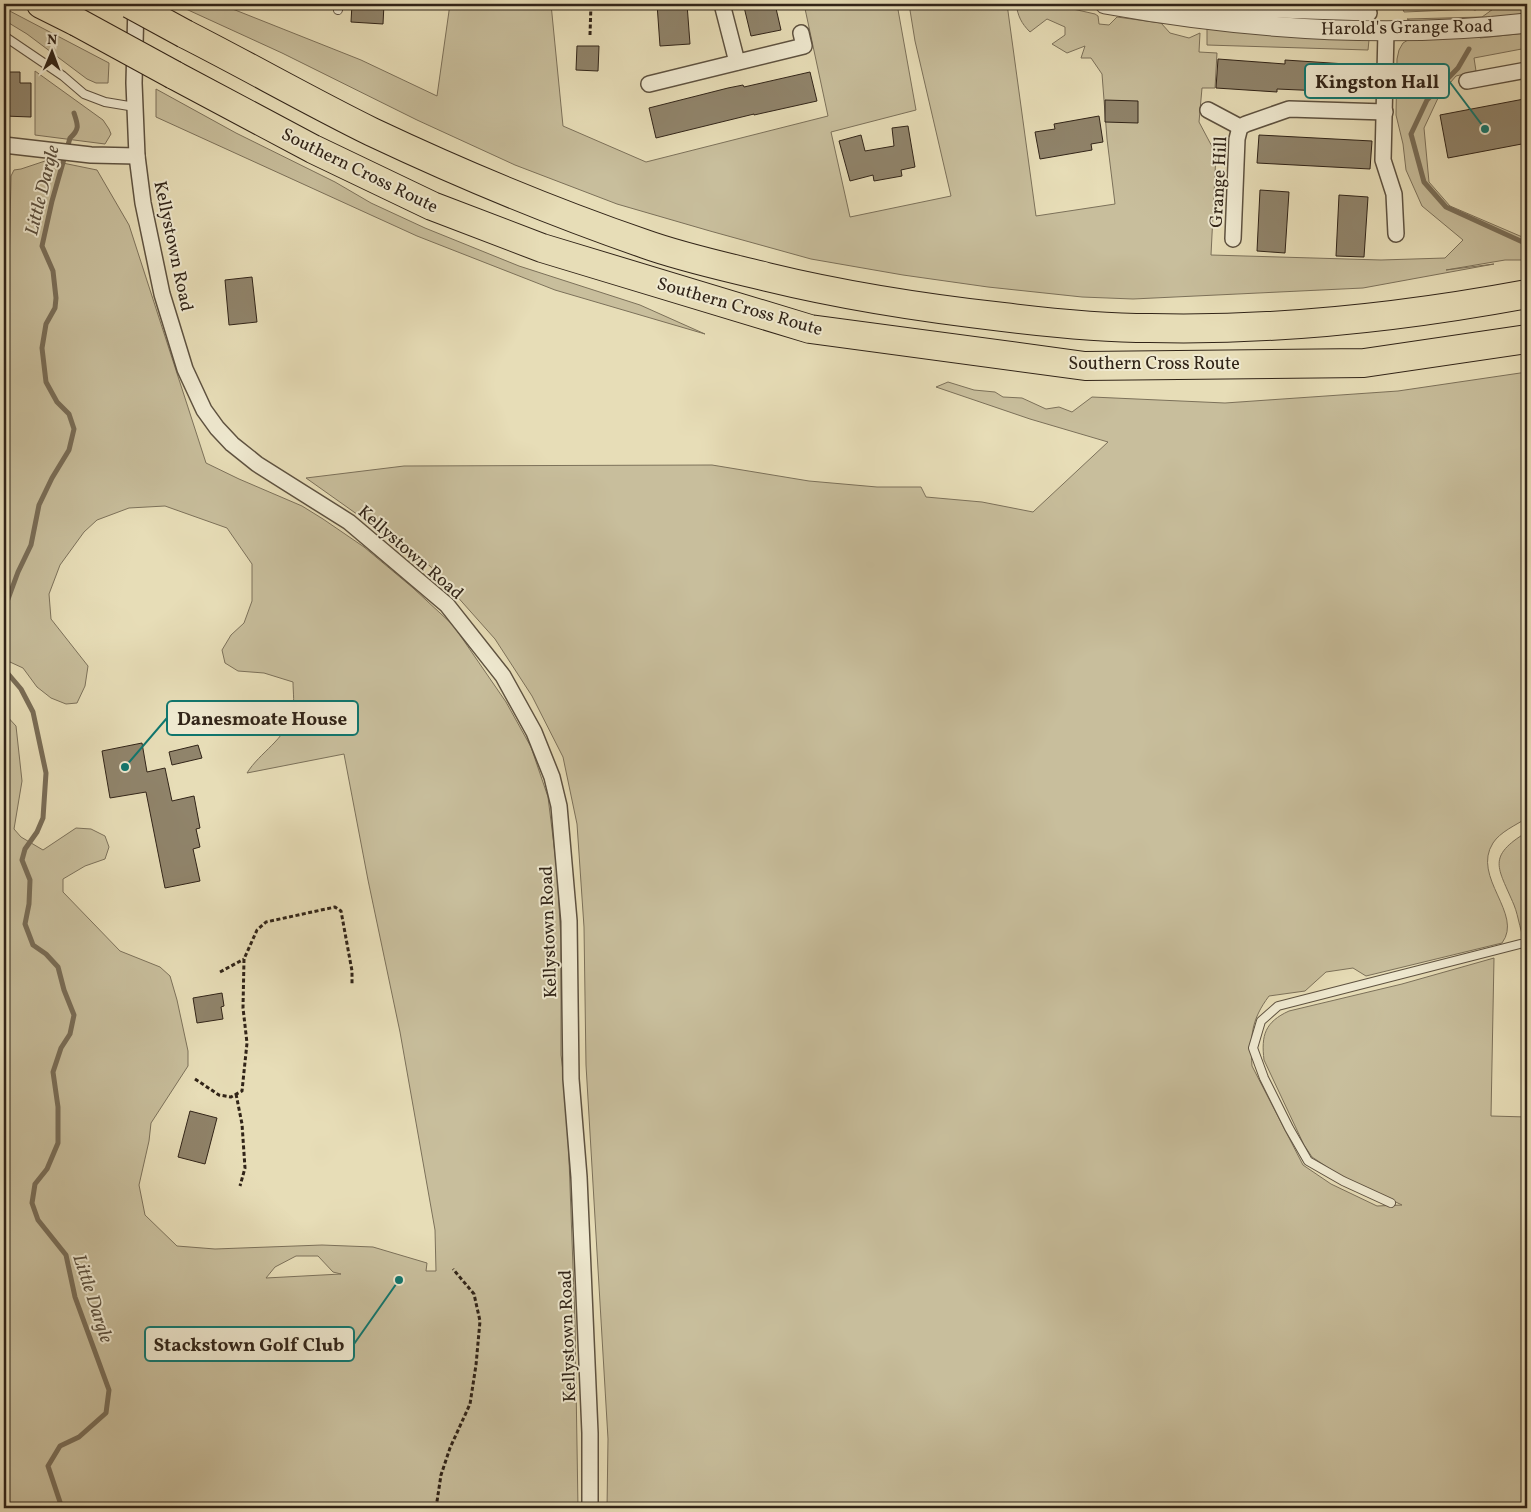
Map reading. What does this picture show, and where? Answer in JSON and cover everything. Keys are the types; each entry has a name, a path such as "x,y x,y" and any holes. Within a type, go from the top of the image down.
{"highway":[{"name":"Southern Cross Route","path":"41,4 313,149 432,206 542,248 810,329 1085,366 1364,363 1527,338"},
{"name":"Southern Cross Route","path":"130,4 370,130 445,166 554,211 649,246 827,292 904,305 1078,326 1152,329 1354,320 1402,315 1527,294"},
{"path":"1485,345 1519,355 1527,353"}],"street":[{"name":"Kellystown Road","path":"136,4 135,107 137,156 143,203 162,294 185,369 204,410 232,444 257,464 349,522 447,606 503,676 534,732 552,777 559,806 569,921 570,1079 579,1177 590,1433 590,1508"},
{"path":"722,4 736,62"},
{"name":"Harold's Grange Road","path":"1115,5 1203,9 1386,30 1470,29 1527,23"},
{"name":"Harold's Grange Road","path":"1288,19 1369,13"},
{"path":"1386,30 1383,160 1394,194 1396,234"},
{"path":"649,84 804,46 800,33"},
{"path":"1467,81 1527,70"},
{"name":"Grange Hill","path":"1240,127 1289,109 1385,112"},
{"name":"Grange Hill","path":"1208,110 1240,127"},
{"name":"Grange Hill","path":"1233,239 1237,140 1240,127"},
{"path":"4,145 104,156 137,156"}],"lane":[{"path":"4,36 63,76 84,94 105,102 135,107"},
{"path":"1391,1203 1343,1181 1308,1160 1289,1128 1264,1078 1253,1048 1261,1021 1278,1006 1520,944"}],"path":[{"path":"590,35 591,4"},
{"path":"194,1079 219,1095 231,1097 242,1091 247,1052 243,1008 244,960 257,930 266,922 334,907 341,911 352,971 352,984"},
{"path":"220,972 244,960"},
{"path":"236,1094 242,1124 245,1168 240,1186"},
{"path":"436,1508 441,1475 450,1448 470,1404 480,1321 474,1294 453,1269"}],"shaded area":[{"path":"175,4 220,4 361,60 437,96 450,4 551,4 563,126 646,162 828,116 804,4 897,4 916,110 831,132 850,217 951,196 915,41 909,4 1007,4 1036,216 1115,204 1102,74 1091,58 1081,58 1085,46 1067,53 1052,44 1065,35 1065,27 1047,19 1030,32 1020,19 1016,4 1051,4 1095,14 1098,16 1099,24 1109,25 1117,17 1161,23 1170,33 1189,38 1200,33 1199,52 1217,53 1215,88 1202,88 1199,122 1216,154 1211,255 1381,260 1445,258 1463,240 1422,206 1406,170 1403,144 1396,115 1397,59 1403,43 1408,40 1479,36 1480,38 1527,33 1527,48 1474,58 1476,71 1456,76 1439,96 1424,128 1429,182 1450,206 1527,239 1527,260 1505,260 1446,270 1494,264 1363,288 1133,299 1082,297 988,287 811,259 617,204 515,165 417,120 282,53"},
{"path":"1397,4 1489,4 1476,9 1404,12 1402,7"},
{"path":"1500,4 1527,4 1527,15 1502,19 1414,22 1407,19 1482,17"},
{"path":"4,8 109,63 108,83 96,83 87,79 27,34 4,20"},
{"path":"1207,27 1369,40 1368,50 1207,45"},
{"path":"35,71 103,120 111,134 105,144 35,135"},
{"path":"156,89 236,133 335,182 371,203 425,228 519,266 640,305 705,334 555,290 417,236 156,117"},
{"path":"48,160 97,170 129,225 206,463 302,506 364,547 413,588 453,625 506,702 531,747 548,797 557,870 561,941 561,1055 567,1105 575,1321 578,1508 4,1508 4,713 16,726 22,781 14,829 21,837 43,850 76,828 91,829 105,836 109,847 105,859 85,866 63,879 63,892 120,951 160,967 170,976 177,1000 188,1051 188,1066 151,1123 139,1185 145,1215 177,1246 215,1249 322,1245 373,1247 427,1263 426,1271 436,1271 435,1230 400,1032 344,754 247,773 278,739 289,723 293,707 293,682 264,673 238,671 225,663 222,650 231,635 244,623 252,601 252,564 227,528 165,506 129,508 97,520 84,532 60,565 49,594 51,619 88,666 85,686 77,703 66,704 51,698 37,687 23,668 10,662 4,664 4,415 6,412 11,176 14,170","holes":["296,1256 318,1256 333,1272 341,1274 266,1278 275,1267"]},
{"path":"1527,372 1527,818 1500,835 1493,843 1488,856 1488,869 1507,920 1507,932 1502,943 1366,976 1353,968 1326,972 1305,991 1269,996 1255,1021 1251,1046 1252,1066 1303,1165 1331,1184 1377,1206 1402,1205 1339,1175 1312,1157 1304,1145 1264,1060 1263,1043 1266,1030 1281,1015 1289,1011 1402,984 1494,958 1491,1116 1527,1117 1527,1508 607,1508 608,1439 586,1065 584,927 577,824 563,757 532,696 495,639 430,566 306,478 404,466 712,465 809,481 877,487 921,487 926,497 982,502 1033,512 1108,442 1030,419 936,387 948,382 974,390 995,392 1003,397 1022,398 1046,409 1059,407 1072,412 1092,397 1225,403 1398,391"},
{"path":"1527,832 1527,945 1514,905 1500,872 1499,864 1505,849"}],"building":[{"path":"352,4 384,4 383,24 351,22"},
{"path":"657,4 687,4 690,44 660,46"},
{"path":"759,4 775,4 781,30 751,36 744,7"},
{"path":"577,46 599,46 598,71 576,70"},
{"path":"1218,59 1285,64 1285,60 1346,64 1345,92 1277,89 1277,92 1216,88"},
{"path":"8,72 20,72 20,83 31,83 31,117 4,116 4,98 8,98"},
{"path":"810,72 817,101 656,138 649,108 728,88 743,85 744,87"},
{"path":"1524,99 1527,114 1527,143 1448,158 1440,115"},
{"path":"1105,100 1138,101 1138,123 1105,122"},
{"path":"1099,116 1103,142 1091,144 1092,150 1040,159 1035,132 1055,129 1054,124"},
{"path":"908,126 915,167 901,170 902,176 874,181 873,175 850,181 839,141 861,135 865,151 894,146 892,128"},
{"path":"1259,135 1372,141 1370,169 1257,163"},
{"path":"1260,190 1289,192 1285,253 1257,251"},
{"path":"1339,195 1368,197 1364,257 1336,256"},
{"path":"252,277 257,322 229,325 225,280"},
{"path":"142,743 147,772 165,768 172,801 194,796 200,828 196,829 200,847 193,849 200,881 165,888 146,792 110,798 102,751"},
{"path":"198,745 202,758 172,765 169,752"},
{"path":"222,993 224,1006 221,1007 223,1019 197,1023 193,998"},
{"path":"190,1111 217,1118 205,1164 178,1157"}],"waterway":[{"path":"1475,8 1477,4"},
{"path":"1469,49 1458,68 1427,100 1411,134 1424,182 1446,207 1527,244"},
{"name":"Little Dargle","path":"4,610 18,572 31,545 39,505 52,478 69,450 74,429 69,414 57,402 46,382 42,348 46,324 55,308 56,298 53,271 42,246 52,201 70,138 77,129 74,113"},
{"name":"Little Dargle","path":"4,669 21,689 33,712 46,773 43,818 37,832 25,849 22,860 30,880 29,904 25,924 33,945 46,954 58,967 64,990 74,1015 70,1034 61,1048 53,1072 58,1107 58,1143 47,1169 35,1184 32,1203 38,1220 66,1255 75,1297 109,1390 106,1413 79,1437 60,1446 48,1466 62,1508"}],"place":[{"name":"Kingston Hall","path":"1485,129"},
{"name":"Danesmoate House","path":"125,767"},
{"name":"Stackstown Golf Club","path":"399,1280"}]}
